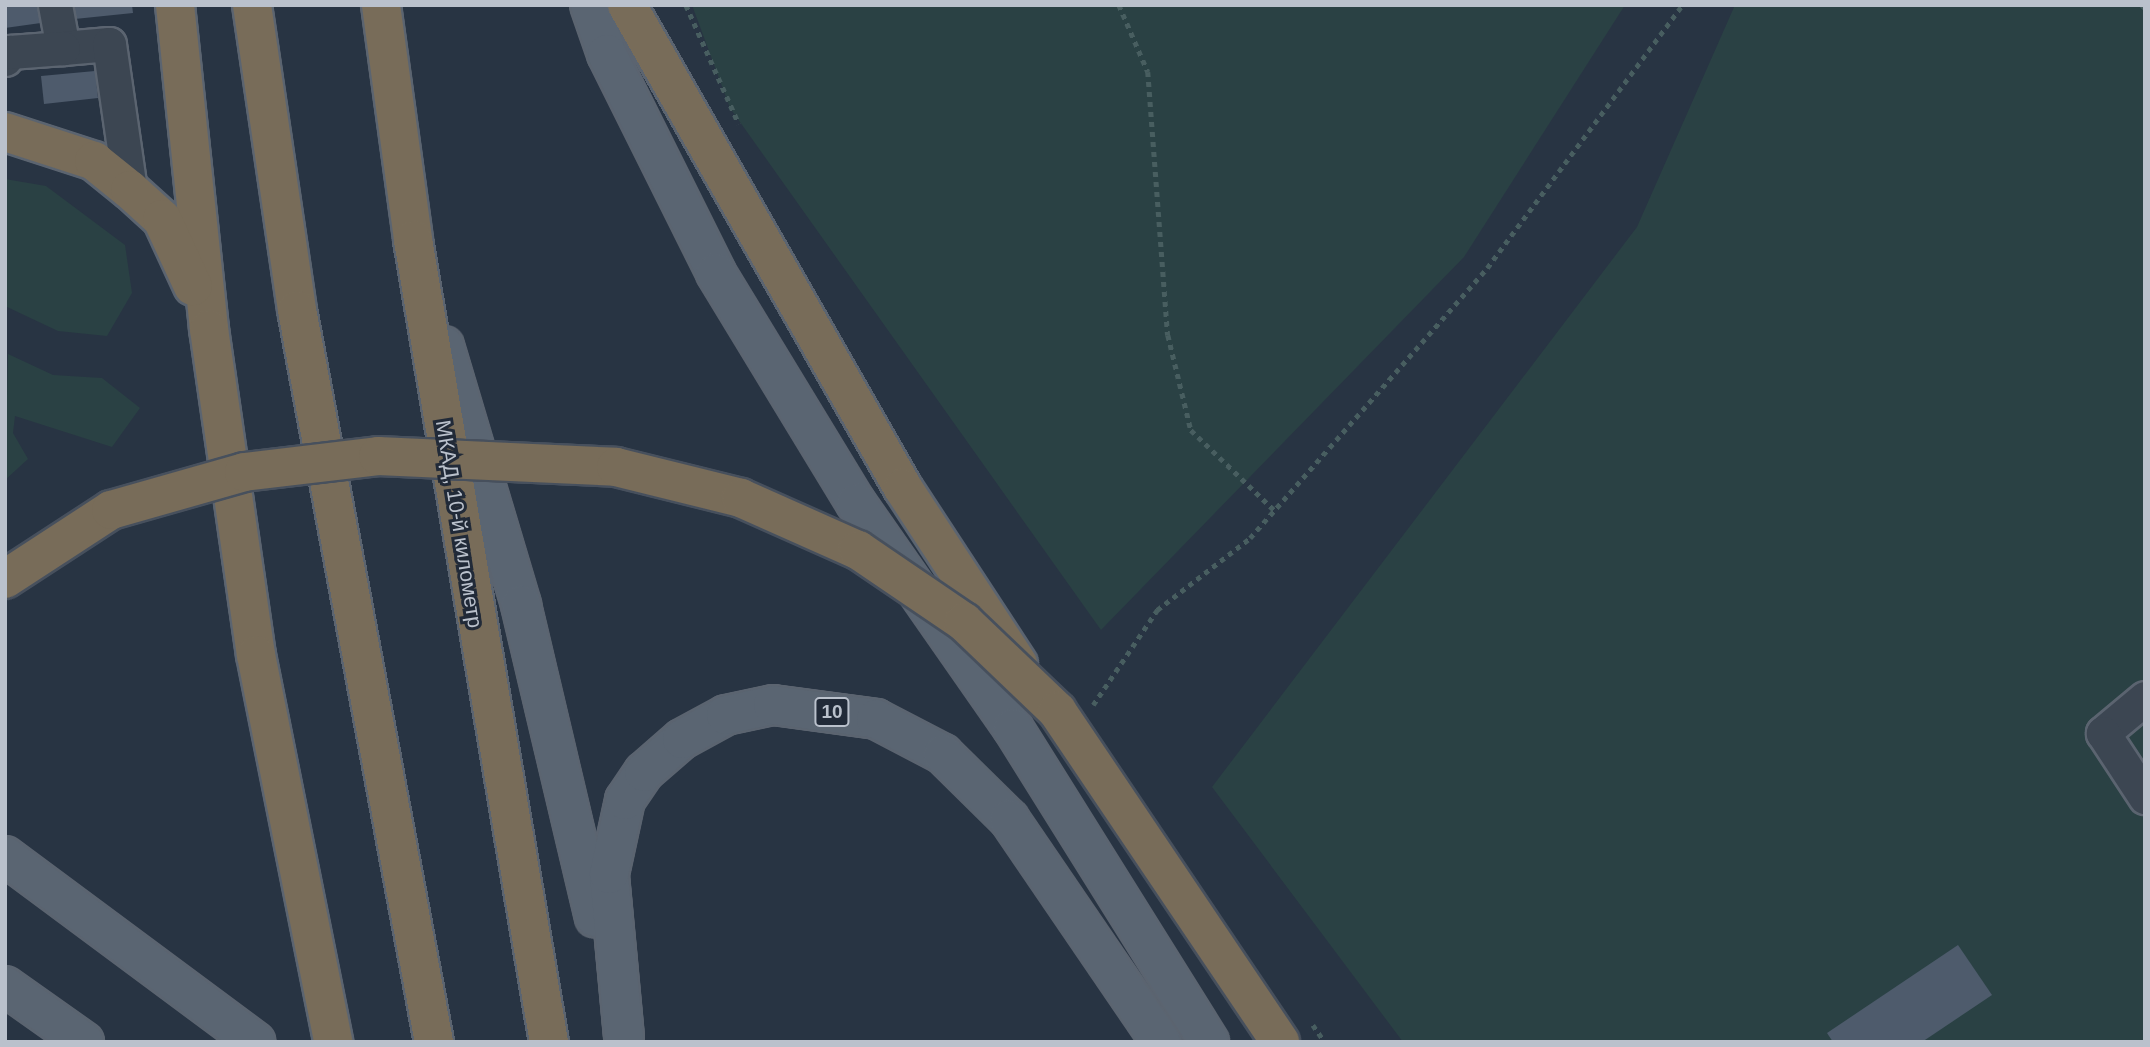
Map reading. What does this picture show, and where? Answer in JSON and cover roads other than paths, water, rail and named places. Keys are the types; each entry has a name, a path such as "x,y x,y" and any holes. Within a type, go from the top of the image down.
{"highway":[{"path":"175,5 209,329 256,655 333,1042"},
{"path":"253,5 297,310 434,1042"},
{"name":"МКАД, 10-й километр","path":"381,5 413,240 549,1042"},
{"path":"626,5 903,488 1268,1042"},
{"path":"5,132 94,161 162,219 209,329"},
{"path":"5,579 111,510 244,472 378,456 616,467 741,498 858,550 964,622 1057,711 1295,1031"}],"main road":[{"path":"590,5 607,54 716,273 856,503 1013,727 1161,972 1209,1042"},
{"path":"413,240 521,605 624,1040"},
{"name":"10","path":"624,1040 609,874 625,800 644,772 682,739 726,715 774,705 876,719 943,754 1009,819 1161,1042"},
{"path":"5,856 255,1042"},
{"path":"5,986 84,1042"}],"lane":[{"path":"55,5 62,48"},
{"path":"5,60 10,52 109,44 130,190"},
{"path":"2145,698 2102,733 2145,797"}]}
